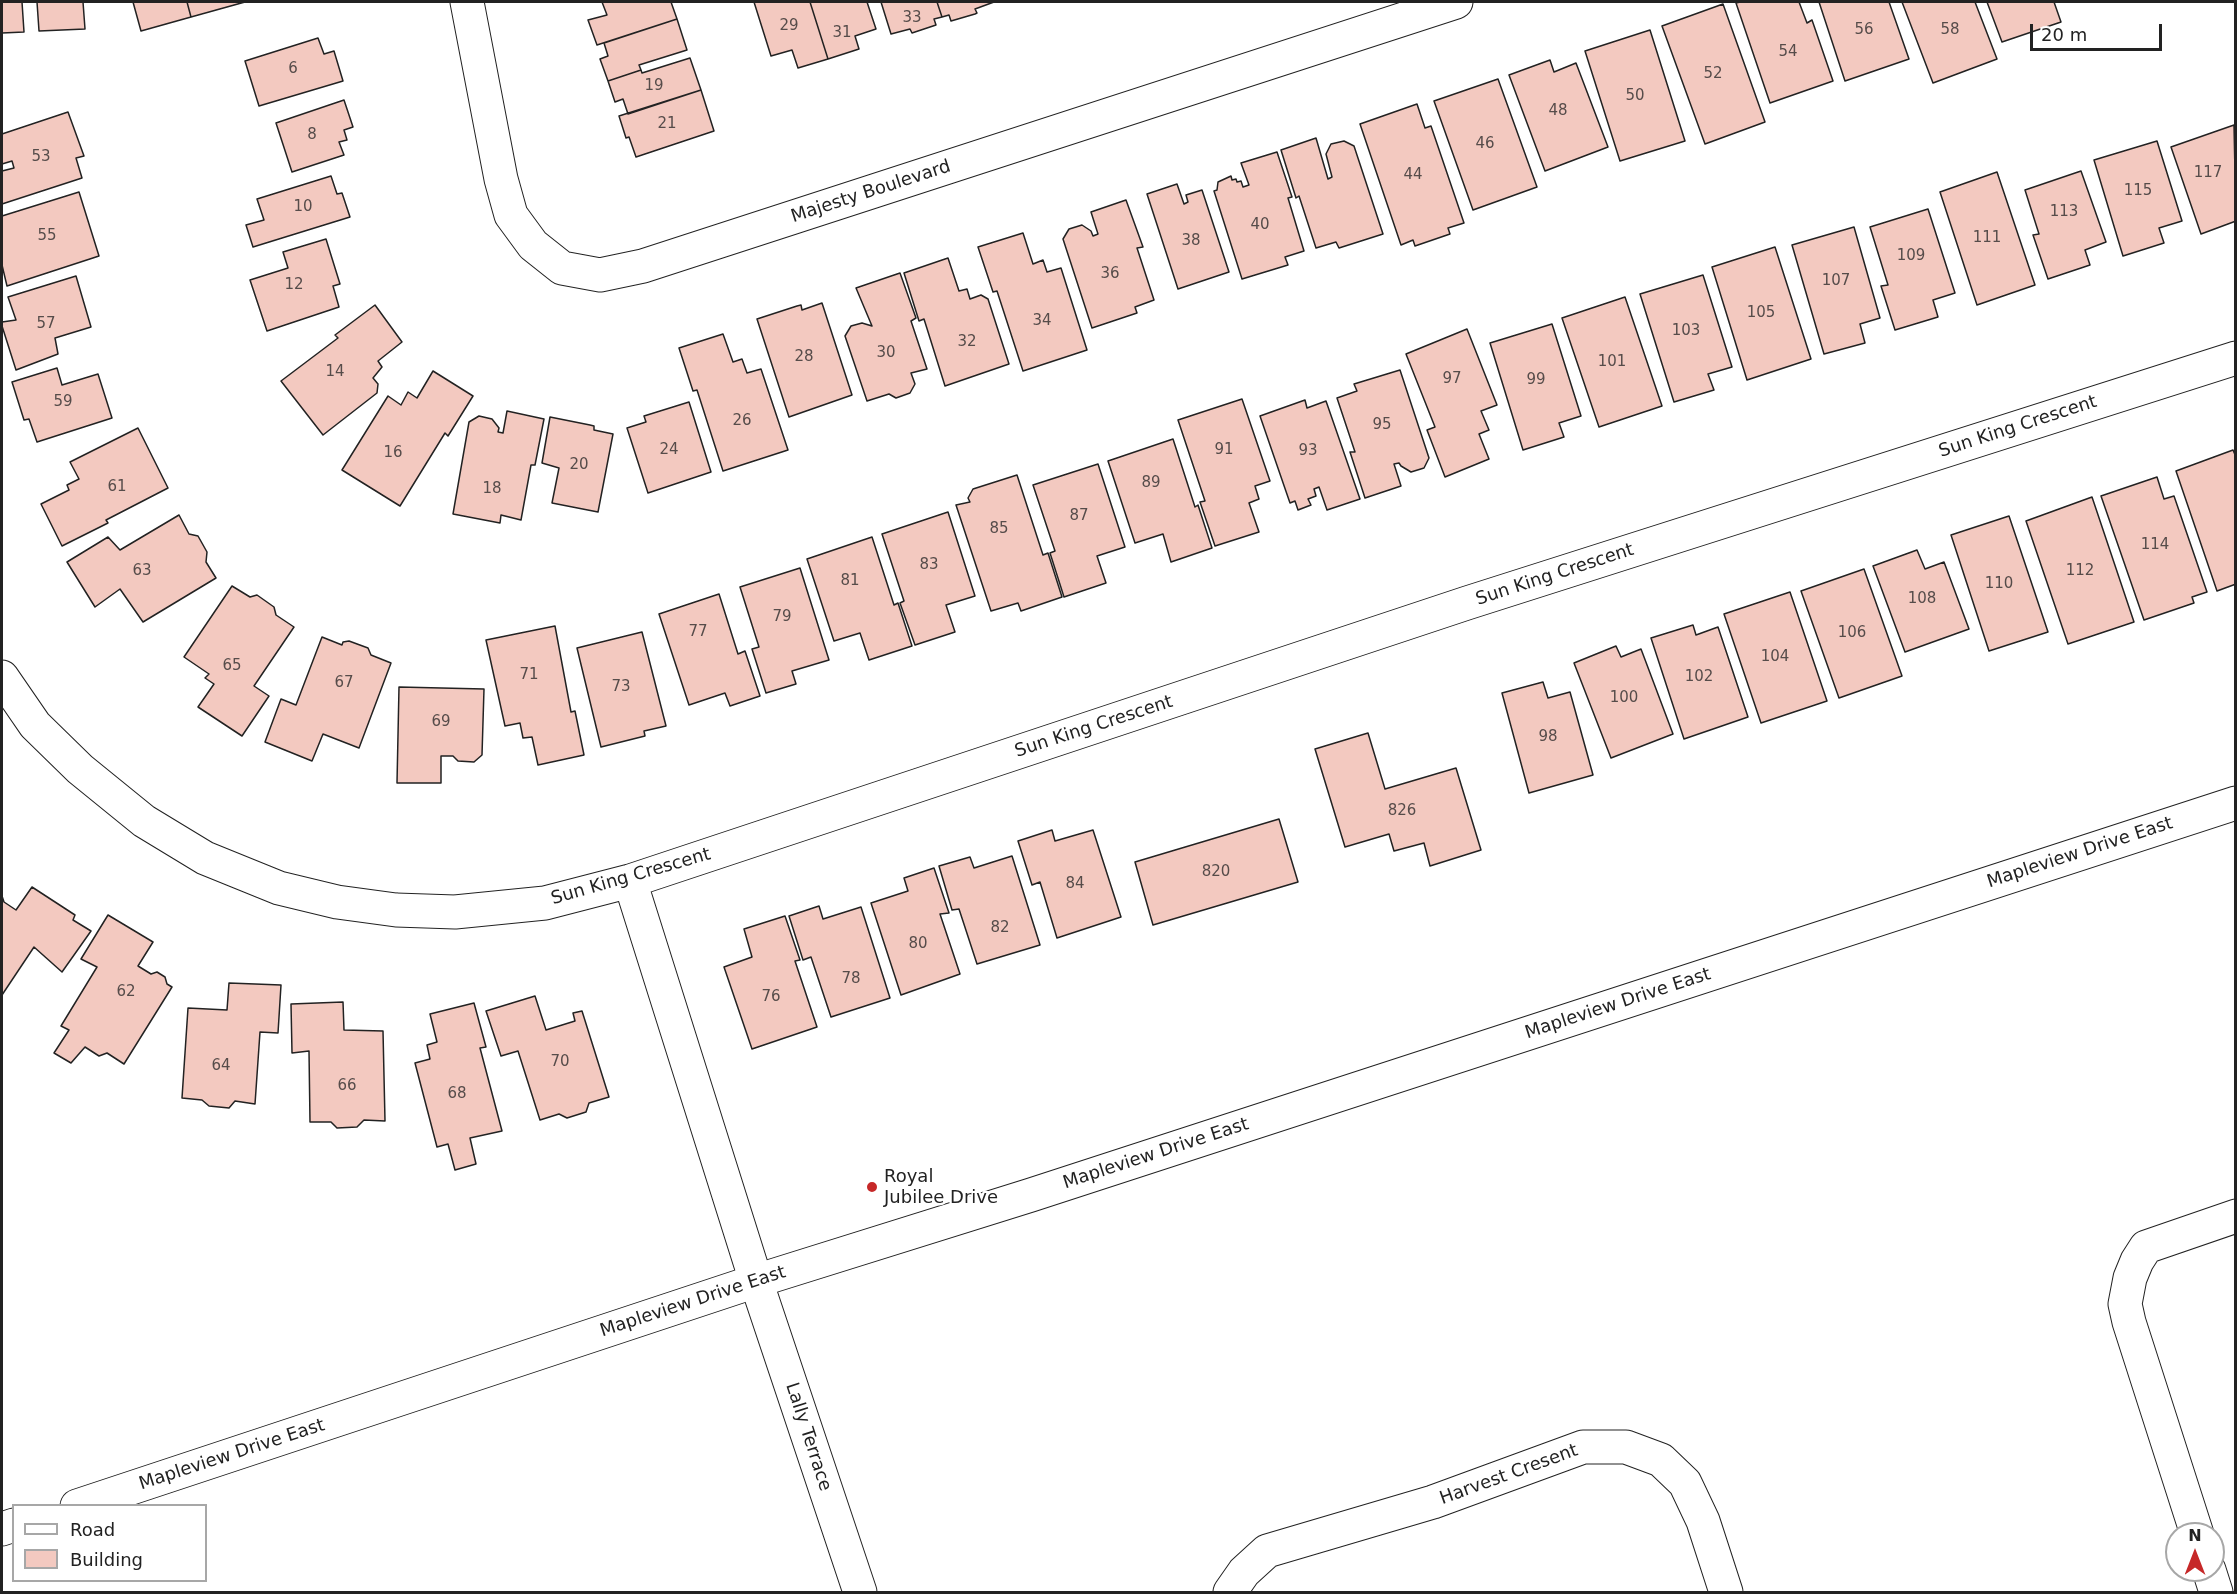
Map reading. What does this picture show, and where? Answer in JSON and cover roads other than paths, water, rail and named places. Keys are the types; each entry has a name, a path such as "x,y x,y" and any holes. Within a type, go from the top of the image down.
{"street":[{"name":"Majesty Boulevard","path":"467,2 501,179 511,215 533,245 562,268 600,275 643,266 1456,2"},
{"name":"Sun King Crescent","path":"2,677 35,725 80,769 144,821 205,858 279,888 337,902 372,907 455,912 545,903 630,881 1467,603 2235,358"},
{"name":"Mapleview Drive East","path":"83,1504 756,1281 1031,1195 2235,803"},
{"path":"630,881 756,1281"},
{"path":"2193,1522 2129,1322 2126,1304 2130,1278 2136,1262 2146,1247 2235,1216"},
{"name":"Lally Terrace","path":"756,1281 860,1593"},
{"name":"Harvest Cresent","path":"1230,1593 1244,1572 1267,1551 1433,1502 1583,1448 1626,1448 1660,1460 1685,1483 1703,1521 1726,1593"}],"place":[{"name":"Royal Jubilee Drive","path":"872,1187"}]}
